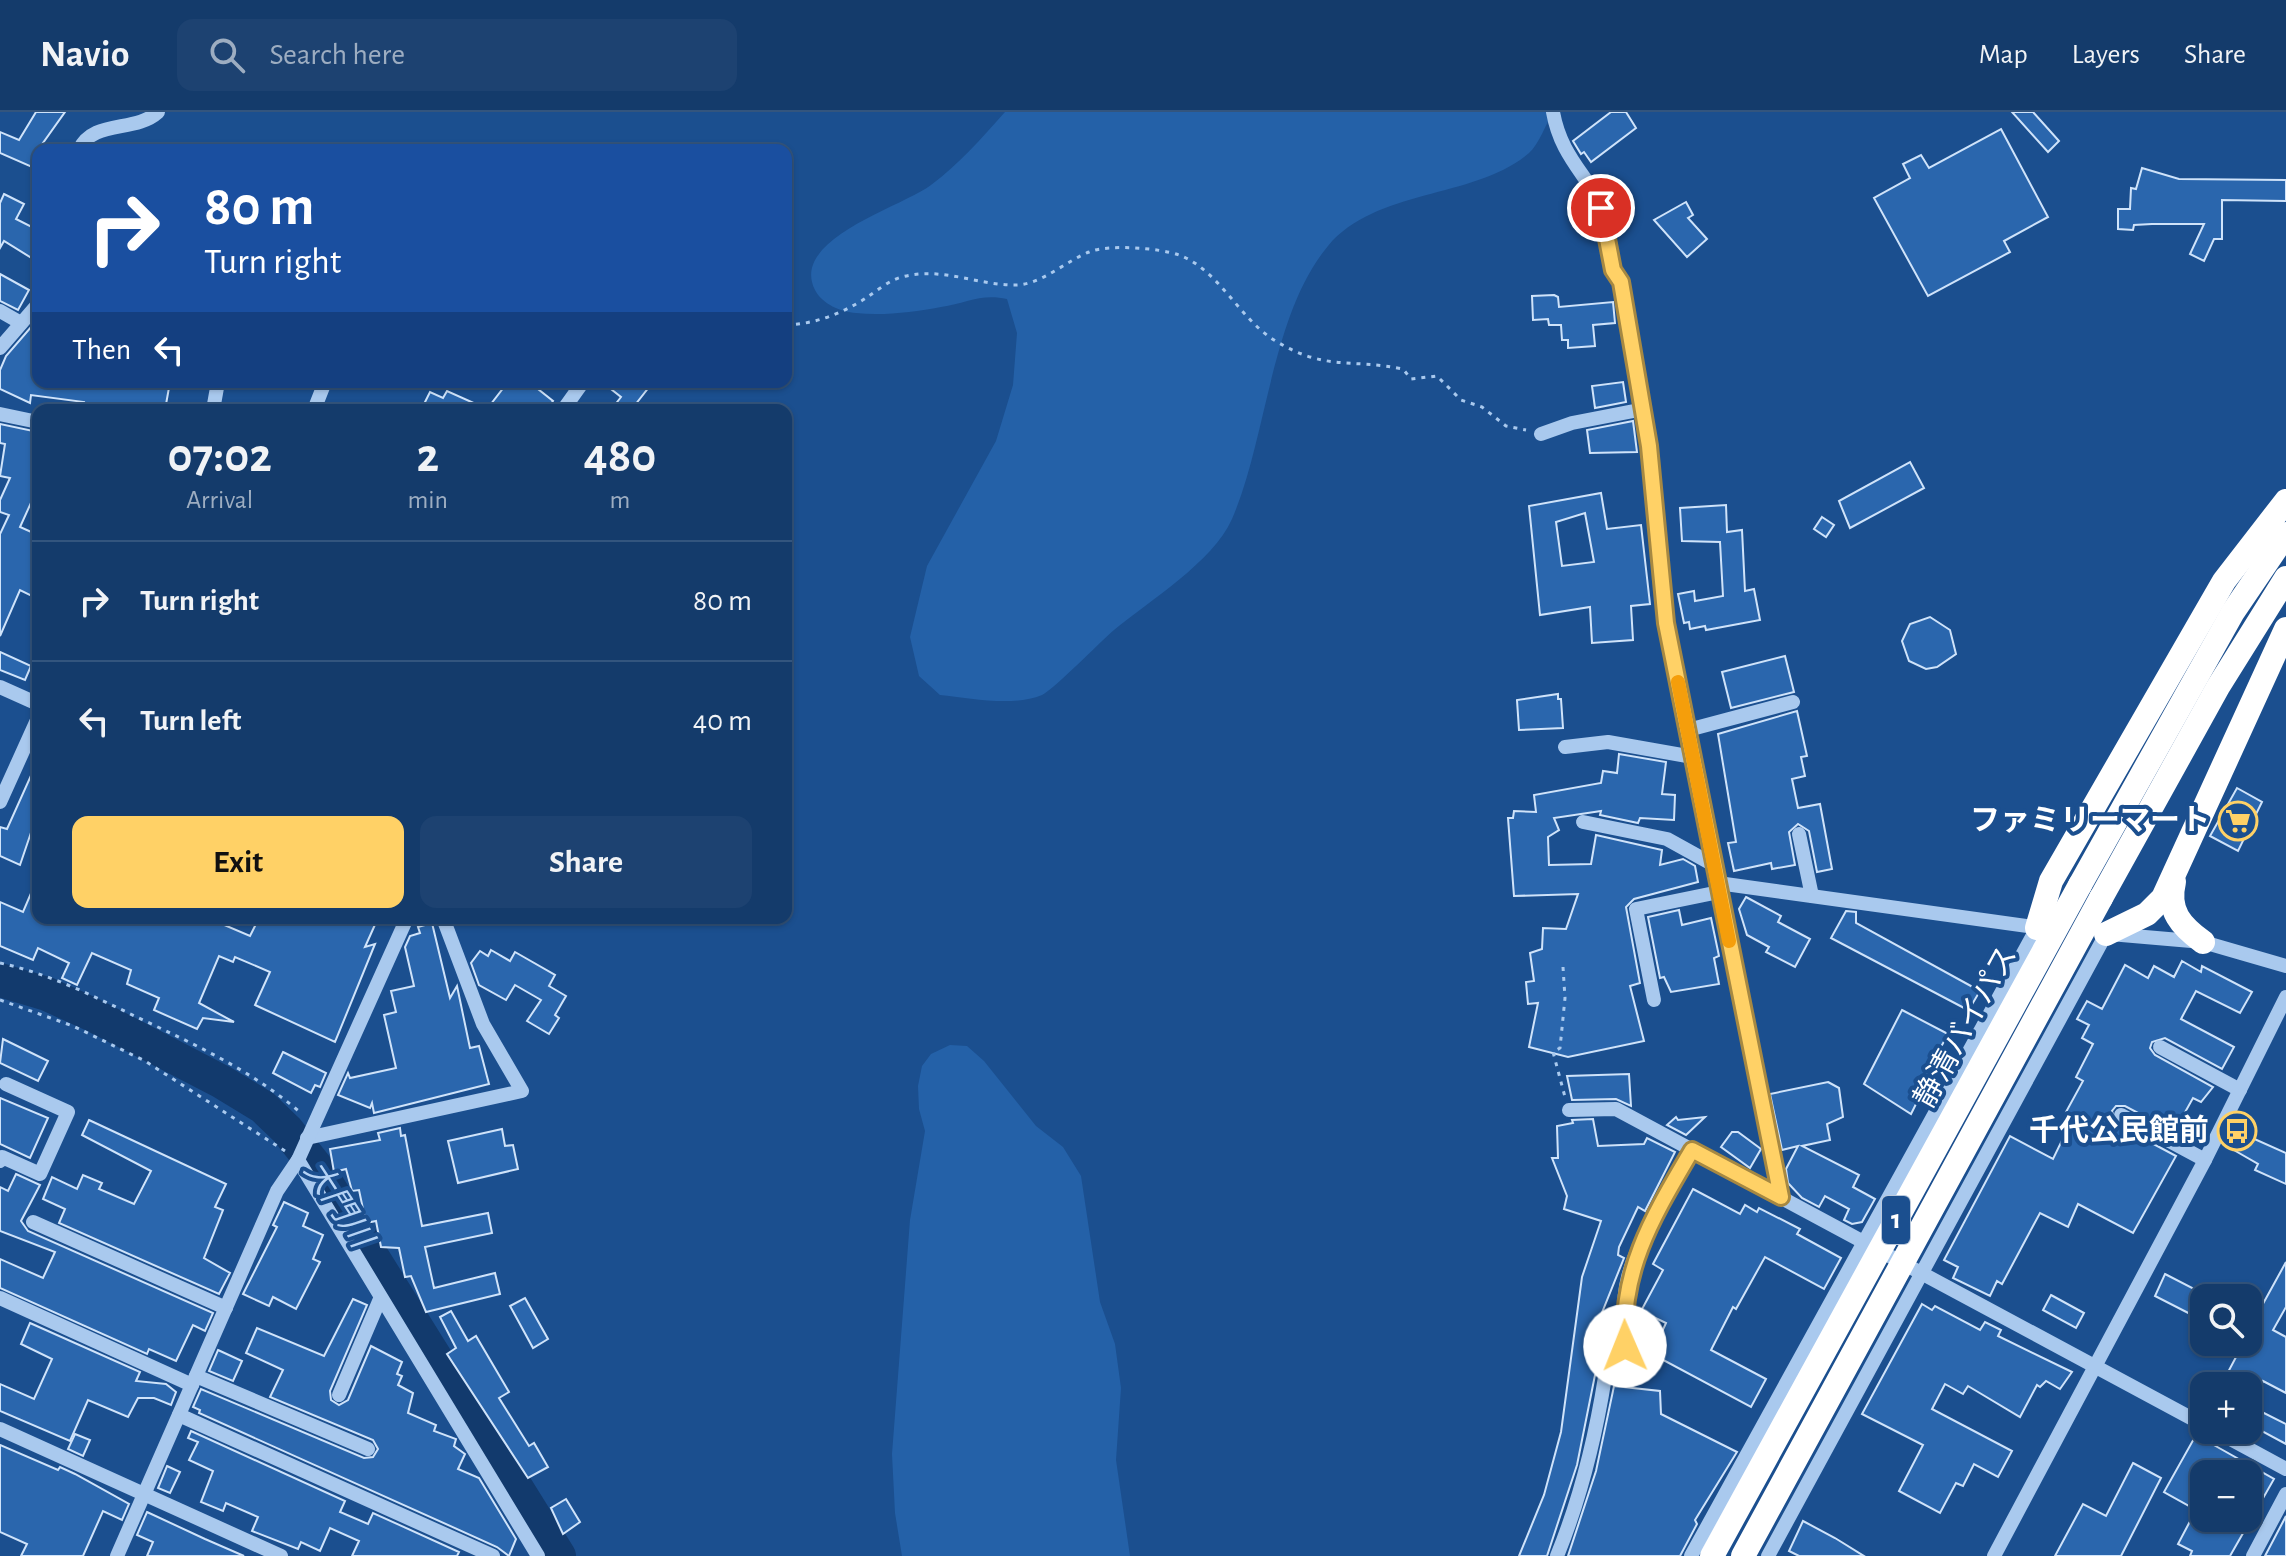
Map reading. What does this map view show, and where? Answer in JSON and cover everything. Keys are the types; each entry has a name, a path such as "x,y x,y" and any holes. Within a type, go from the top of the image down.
{"highway":[{"path":"2037,928 2051,881 2224,581 2286,501"},
{"name":"静清バイパス","path":"1712,1556 2225,625 2286,534"},
{"name":"静清バイパス","path":"1743,1556 2218,687 2286,578"},
{"path":"2106,934 2156,907 2175,876 2286,629"},
{"path":"2175,876 2170,897 2172,909 2189,931 2203,942"}],"street":[{"path":"82,144 99,130 142,123 158,112"},
{"path":"1553,112 1567,157 1596,192 1607,224 1613,270 1621,282 1644,409 1666,623 1781,1197"},
{"path":"0,311 21,323"},
{"path":"0,348 32,311"},
{"path":"1541,434 1572,423 1644,409"},
{"path":"0,414 32,421"},
{"path":"0,687 32,697"},
{"path":"1688,730 1793,702"},
{"path":"0,802 32,731"},
{"path":"1565,747 1608,742 1693,757"},
{"path":"1583,822 1667,839 1714,865"},
{"path":"1799,834 1812,896"},
{"path":"1654,1000 1636,909 1718,888 1812,896 2037,928 2203,942 2286,966"},
{"path":"117,1556 277,1191 298,1160 404,924"},
{"path":"307,1138 522,1091 472,1001 445,924"},
{"path":"1691,1556 2037,928"},
{"path":"1768,1556 2106,934"},
{"path":"1994,1556 2205,1160 2286,997"},
{"path":"2160,1047 2240,1090"},
{"path":"0,1161 2,1157 40,1174 68,1112 6,1084"},
{"path":"1569,1110 1616,1109 2190,1417"},
{"path":"2121,1115 2205,1160"},
{"path":"1557,1556 1587,1473 1605,1377 1628,1375 1623,1317 1628,1276 1662,1201 1692,1150"},
{"path":"298,1160 538,1556"},
{"path":"33,1222 226,1308"},
{"path":"0,1298 368,1449"},
{"path":"339,1395 380,1299"},
{"path":"179,1415 493,1556"},
{"path":"0,1429 281,1556"},
{"path":"2240,1444 2286,1469"},
{"path":"2253,1556 2286,1494"}],"path":[{"path":"792,325 812,324 855,305 898,278 923,272 1018,285 1091,251 1129,248 1180,255 1211,276 1243,314 1272,338 1305,357 1331,364 1403,369 1411,379 1437,376 1461,400 1482,407 1506,426 1541,434"},
{"path":"0,963 61,982 229,1062 277,1092 313,1124"},
{"path":"1563,967 1565,998 1560,1048 1553,1052 1569,1110"},
{"path":"0,1000 73,1026 145,1061 265,1134 298,1160"}],"shaded area":[{"path":"1005,112 1553,112 1533,149 1507,168 1482,179 1372,213 1348,227 1328,246 1309,274 1294,306 1244,487 1223,535 1196,565 1114,630 1048,691 1031,699 1005,701 940,695 919,676 910,637 927,566 996,441 1013,385 1017,333 1007,299 982,298 898,313 850,312 822,299 815,290 811,272 818,255 833,240 931,185 960,160"},
{"path":"950,1045 967,1046 984,1061 1036,1126 1063,1147 1081,1176 1100,1302 1115,1344 1121,1388 1116,1460 1130,1556 902,1556 895,1513 892,1454 910,1220 925,1131 919,1109 918,1086 922,1066 931,1054"}],"building":[{"path":"36,112 65,112 42,144 32,144 32,167 0,153 0,132 19,140"},
{"path":"1611,112 1626,112 1636,128 1591,162 1573,141"},
{"path":"2012,112 2033,112 2059,141 2048,152"},
{"path":"2001,129 2048,217 2004,241 2010,252 1928,296 1874,198 1910,178 1903,164 1921,155 1929,168"},
{"path":"2142,168 2179,179 2286,180 2286,201 2222,200 2222,239 2214,239 2204,261 2190,254 2204,224 2134,225 2133,230 2118,229 2118,209 2130,209 2131,188 2136,189"},
{"path":"4,194 24,204 16,219 32,227 32,258 4,241 0,248 0,203"},
{"path":"1686,202 1693,215 1688,218 1707,239 1687,257 1654,220"},
{"path":"0,274 29,290 18,310 0,301"},
{"path":"1532,296 1558,297 1559,307 1613,302 1615,323 1593,325 1595,346 1568,348 1568,340 1562,340 1561,325 1549,325 1548,319 1533,320"},
{"path":"32,326 32,388 169,388 166,404 84,404 31,395 30,403 0,389 0,370 6,356"},
{"path":"1623,382 1626,402 1595,408 1592,386"},
{"path":"503,388 539,388 553,401 551,404 491,404"},
{"path":"610,388 648,388 636,404 616,404 621,397"},
{"path":"447,391 476,404 424,404 430,392 443,398"},
{"path":"1633,421 1637,452 1590,453 1587,430"},
{"path":"0,424 32,431 32,501 20,527 32,532 32,596 20,590 0,636 0,534 9,515 0,512 0,500 10,478 0,476 5,444 0,443"},
{"path":"1910,462 1924,488 1850,528 1839,501"},
{"path":"1601,493 1607,529 1641,525 1650,604 1631,606 1633,640 1592,643 1590,607 1540,615 1529,506","holes":["1585,513 1594,562 1562,566 1556,522"]},
{"path":"1726,505 1727,532 1742,530 1745,591 1754,589 1760,620 1706,630 1705,626 1690,629 1689,622 1684,623 1678,594 1694,591 1695,601 1723,596 1720,542 1682,541 1680,508"},
{"path":"1822,517 1834,525 1826,537 1814,529"},
{"path":"1930,617 1950,630 1956,654 1937,667 1926,669 1909,661 1902,641 1910,624"},
{"path":"0,652 31,666 25,680 0,670"},
{"path":"1785,656 1794,692 1731,708 1722,672"},
{"path":"1558,694 1563,728 1519,730 1517,700"},
{"path":"1797,711 1807,756 1801,757 1805,776 1792,779 1798,808 1820,804 1832,869 1817,872 1809,831 1798,824 1789,832 1795,865 1772,869 1771,863 1734,871 1728,843 1736,842 1718,734"},
{"path":"1619,754 1666,762 1662,794 1675,795 1674,820 1640,818 1638,823 1600,815 1601,811 1554,818 1559,830 1548,837 1549,865 1591,864 1596,835 1662,850 1660,865 1683,859 1695,866 1698,882 1634,899 1626,907 1640,983 1630,986 1644,1041 1568,1057 1529,1047 1538,1003 1528,1004 1526,982 1534,981 1530,953 1542,949 1543,928 1566,929 1578,894 1514,896 1508,818 1513,818 1514,811 1536,812 1534,795 1601,783 1603,771 1617,773"},
{"path":"32,773 32,830 20,865 0,856 0,827 7,829"},
{"path":"2237,788 2262,802 2238,851 2210,836"},
{"path":"32,891 32,924 222,924 250,936 256,924 375,924 365,947 375,944 335,1042 255,1005 270,972 235,957 233,962 219,956 199,1003 234,1022 203,1018 197,1029 154,1010 159,998 127,984 131,970 92,953 77,985 62,978 69,963 38,948 33,960 0,946 0,902 23,912"},
{"path":"1746,897 1781,916 1778,922 1810,939 1795,967 1766,952 1769,947 1747,935 1739,909"},
{"path":"1679,910 1682,925 1711,918 1719,956 1714,958 1719,984 1671,992 1664,977 1660,978 1648,917"},
{"path":"1846,911 1856,912 1856,923 1980,991 1971,1006 1966,1009 1831,938"},
{"path":"432,924 450,998 457,986 470,1048 479,1046 489,1084 374,1113 372,1103 370,1108 338,1095 348,1073 350,1078 396,1068 384,1015 396,1012 391,991 414,986 405,947 410,936 420,933 418,927"},
{"path":"491,950 510,961 515,952 555,975 549,986 566,996 555,1015 559,1018 549,1034 527,1021 541,1000 515,985 506,1000 479,985 471,963 480,951 488,956"},
{"path":"2182,961 2201,972 2202,966 2252,992 2240,1013 2196,991 2181,1019 2234,1047 2222,1069 2165,1038 2152,1042 2150,1048 2155,1055 2213,1087 2201,1102 2193,1098 2174,1132 2125,1106 2116,1106 2112,1111 2116,1124 2176,1156 2133,1233 2078,1204 2068,1227 2040,1213 2002,1284 1997,1281 1990,1296 1953,1278 1958,1267 1944,1260 2010,1136 2053,1159 2071,1122 2065,1119 2066,1112 2083,1081 2076,1077 2093,1044 2082,1038 2089,1025 2077,1019 2087,1001 2102,1009 2125,965 2148,978 2154,966 2174,977"},
{"path":"1902,1010 1948,1034 1921,1084 1925,1086 1911,1114 1864,1084"},
{"path":"3,1039 48,1061 38,1081 0,1063"},
{"path":"283,1052 326,1073 320,1087 315,1085 311,1093 273,1073"},
{"path":"1629,1074 1631,1106 1616,1099 1572,1100 1567,1076"},
{"path":"1828,1082 1839,1088 1843,1117 1827,1124 1830,1140 1802,1146 1859,1175 1853,1187 1875,1199 1862,1222 1852,1224 1844,1220 1849,1209 1825,1196 1819,1207 1802,1198 1788,1183 1786,1169 1798,1146 1782,1150 1770,1094"},
{"path":"0,1098 48,1118 30,1158 0,1144"},
{"path":"1676,1117 1678,1120 1705,1117 1686,1135 1667,1125"},
{"path":"1593,1119 1598,1146 1644,1144 1647,1138 1675,1152 1645,1211 1638,1207 1619,1247 1618,1255 1624,1258 1591,1340 1607,1347 1605,1367 1595,1375 1577,1465 1547,1556 1519,1556 1544,1495 1561,1432 1582,1277 1601,1221 1564,1209 1567,1196 1552,1158 1558,1158 1557,1126 1573,1123 1572,1120"},
{"path":"89,1120 226,1184 215,1207 223,1210 204,1258 230,1273 219,1294 59,1223 65,1209 43,1199 52,1177 77,1189 83,1175 102,1183 99,1189 134,1204 151,1171 82,1135"},
{"path":"400,1128 401,1136 405,1135 422,1226 488,1213 492,1233 425,1247 434,1288 495,1273 500,1294 426,1312 411,1276 405,1277 399,1248 381,1247 376,1221 366,1223 359,1190 352,1191 346,1169 334,1172 330,1149 380,1140 378,1133"},
{"path":"502,1129 505,1146 513,1145 518,1169 458,1183 448,1141"},
{"path":"1732,1132 1738,1132 1761,1149 1750,1168 1721,1147"},
{"path":"2241,1133 2286,1153 2286,1184 2255,1170 2258,1164 2232,1149"},
{"path":"16,1174 40,1185 21,1221 28,1231 213,1313 205,1331 193,1325 176,1361 149,1349 147,1354 0,1288 0,1259 43,1278 55,1252 0,1231 0,1187 8,1191"},
{"path":"1693,1189 1740,1214 1745,1205 1757,1212 1759,1208 1800,1229 1797,1234 1841,1258 1824,1289 1765,1257 1736,1309 1733,1307 1711,1350 1766,1379 1751,1407 1652,1354 1666,1323 1641,1311 1663,1270 1653,1264"},
{"path":"284,1202 308,1213 303,1226 323,1235 313,1259 320,1262 296,1309 273,1297 269,1306 243,1294 277,1227 273,1225"},
{"path":"2286,1262 2286,1307 2273,1330 2286,1337 2286,1393 2263,1381 2262,1383 2262,1372 2228,1372 2237,1356 2262,1356 2262,1306"},
{"path":"2165,1274 2190,1287 2190,1314 2155,1296"},
{"path":"2051,1295 2084,1313 2076,1328 2043,1310"},
{"path":"525,1298 548,1339 533,1348 510,1306"},
{"path":"353,1299 367,1305 330,1391 331,1400 339,1405 348,1400 371,1346 402,1362 397,1374 402,1376 398,1385 413,1393 408,1413 436,1425 434,1431 456,1439 454,1446 465,1454 458,1469 479,1478 516,1539 509,1556 497,1547 199,1413 200,1410 193,1407 201,1389 364,1458 373,1457 378,1449 373,1440 270,1397 283,1370 246,1353 257,1328 324,1356"},
{"path":"1922,1304 1932,1310 1935,1306 1980,1330 1985,1322 2001,1330 1998,1336 2072,1372 2060,1389 2046,1381 2040,1387 2037,1385 2020,1417 1968,1386 1963,1394 1945,1384 1932,1409 2012,1451 1998,1477 1974,1464 1963,1486 1956,1483 1940,1513 1899,1491 1923,1445 1862,1414"},
{"path":"451,1311 468,1341 476,1336 509,1392 499,1398 529,1446 534,1443 548,1467 528,1478 447,1354 456,1348 440,1317"},
{"path":"30,1323 140,1372 136,1381 166,1384 176,1392 171,1405 154,1398 138,1398 128,1417 88,1400 70,1441 0,1411 0,1384 34,1399 52,1359 21,1344"},
{"path":"218,1350 242,1361 233,1381 209,1371"},
{"path":"1614,1386 1660,1391 1661,1414 1737,1452 1695,1520 1697,1524 1680,1556 1568,1556 1596,1471"},
{"path":"2262,1412 2286,1424 2286,1444 2262,1431"},
{"path":"191,1431 345,1501 340,1512 368,1524 373,1513 459,1552 457,1556 352,1556 359,1541 330,1528 320,1551 301,1542 298,1549 252,1531 258,1517 226,1503 223,1511 201,1502 213,1471 189,1460 198,1442 188,1438"},
{"path":"75,1434 90,1440 83,1456 68,1449"},
{"path":"2191,1444 2212,1444 2240,1460 2190,1460 2190,1507 2164,1492"},
{"path":"0,1445 58,1470 60,1467 129,1504 122,1520 103,1511 83,1556 21,1556 27,1544 0,1532"},
{"path":"2133,1463 2161,1478 2121,1556 2055,1556 2083,1504 2106,1516"},
{"path":"167,1466 180,1472 170,1493 158,1488"},
{"path":"2262,1472 2274,1479 2262,1500"},
{"path":"566,1499 580,1522 563,1534 551,1508"},
{"path":"147,1512 244,1556 147,1556 153,1542 137,1535"},
{"path":"2286,1516 2286,1556 2265,1556"},
{"path":"1803,1521 1864,1556 1799,1556 1789,1551"},
{"path":"2190,1521 2190,1532 2244,1532 2230,1556 2190,1556 2192,1551 2178,1544"}],"waterway":[{"name":"大門川","path":"0,980 47,994 91,1014 222,1082 263,1107 287,1130 317,1168 559,1556"}],"slow traffic":[{"path":"1678,682 1729,941"}],"place":[{"name":"ファミリーマート","path":"2238,821"},
{"name":"千代公民館前","path":"2237,1131"}],"route":[{"path":"1601,208 1607,224 1613,270 1621,282 1628,336 1642,399 1666,623 1781,1197 1692,1150 1662,1201 1628,1276 1623,1317 1625,1346"}]}
